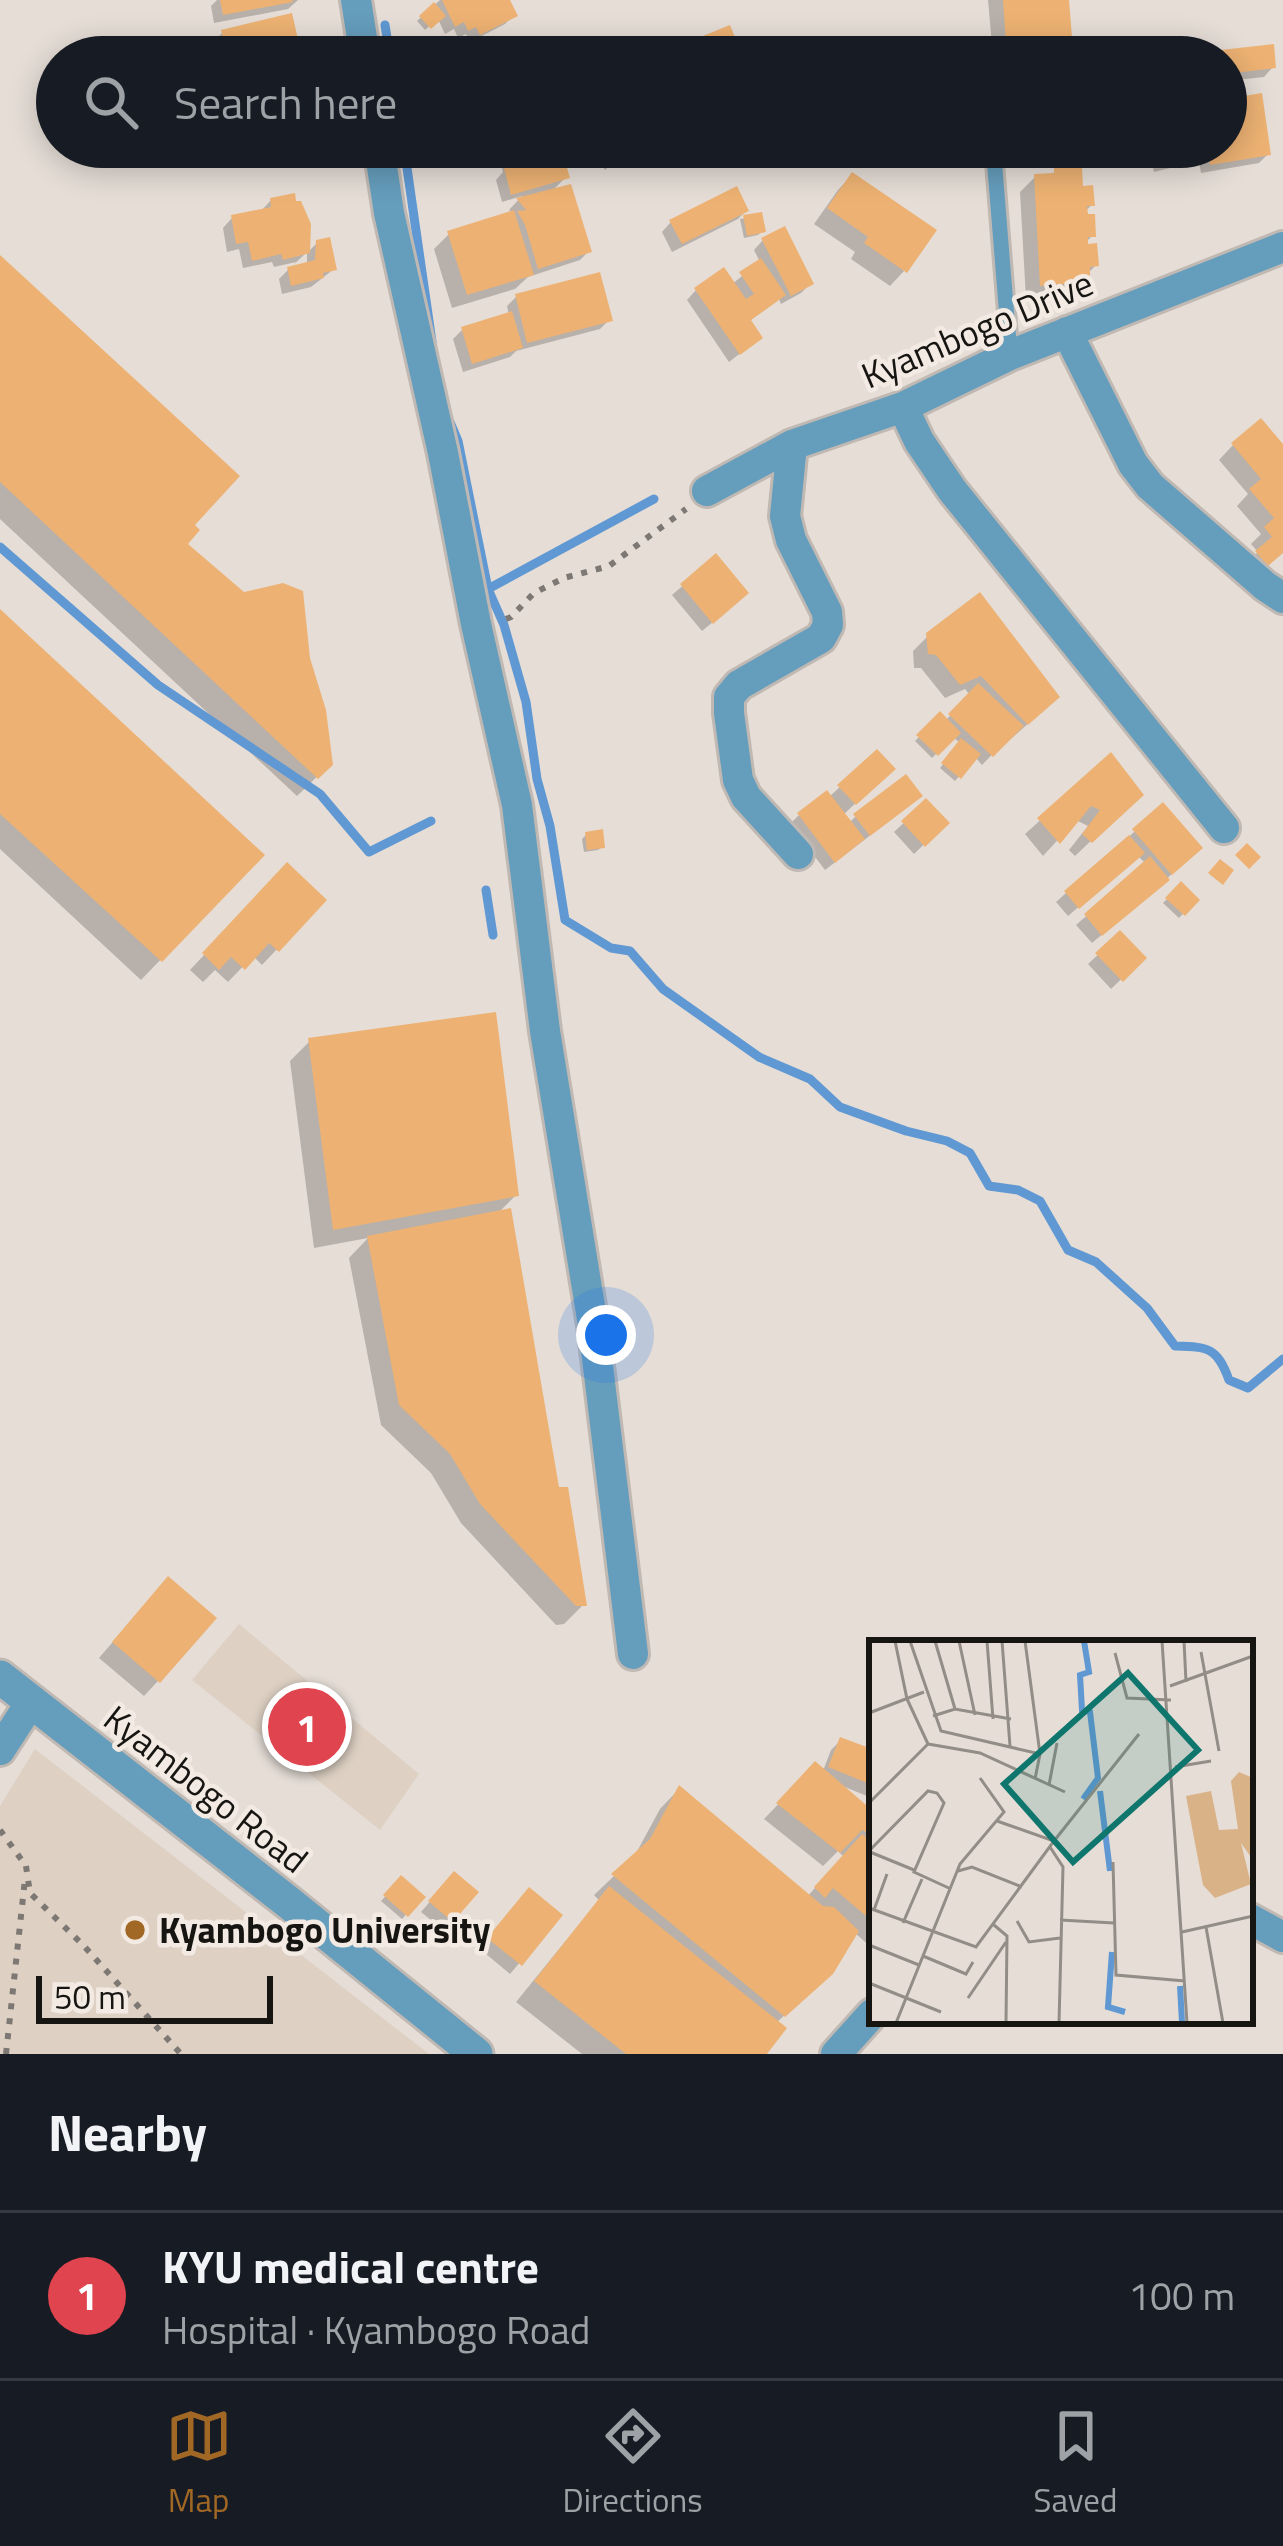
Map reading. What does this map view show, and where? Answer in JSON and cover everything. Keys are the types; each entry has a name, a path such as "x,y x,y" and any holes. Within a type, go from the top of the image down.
{"street":[{"path":"356,0 362,36"},
{"path":"382,168 517,805 545,1031 592,1325 633,1654"},
{"name":"Kyambogo Drive","path":"707,491 792,445 903,407 1010,355 1283,248"},
{"path":"1066,332 1133,464 1150,486 1277,586"},
{"path":"903,407 952,490 1224,828"},
{"path":"792,445 785,516 791,540 827,612 827,625 821,638 739,685 729,697 729,713 738,780 746,797 798,854"},
{"name":"Kyambogo Road","path":"0,1677 476,2054"},
{"path":"0,1750 31,1702"},
{"path":"1253,1921 1283,1937"},
{"path":"836,2054 869,2017"}],"lane":[{"path":"995,169 1010,355"}],"path":[{"path":"511,617 534,593 564,578 609,566 707,491"},
{"path":"0,1830 26,1866 30,1893 181,2054"},
{"path":"6,2054 26,1866"}],"shaded area":[{"path":"239,1624 419,1774 380,1830 192,1680"},
{"name":"Kyambogo University","path":"35,1749 429,2054 0,2054 0,1806"}],"building":[{"path":"220,0 292,0 293,2 223,15"},
{"path":"442,0 510,0 518,16 480,35 476,27 468,31 464,22 455,27"},
{"path":"1003,0 1069,0 1072,36 1006,36"},
{"path":"434,2 446,16 431,29 419,16"},
{"path":"292,13 297,36 222,36 221,30"},
{"path":"730,25 734,36 703,36"},
{"path":"1274,44 1276,68 1247,71 1247,47"},
{"path":"1262,93 1271,155 1247,159 1247,96"},
{"path":"504,168 567,168 570,178 511,195"},
{"path":"1054,168 1082,168 1083,186 1093,185 1095,206 1087,206 1088,214 1095,214 1096,237 1088,237 1088,244 1097,243 1099,266 1090,267 1090,282 1040,286 1034,174 1054,173"},
{"path":"852,172 937,230 907,273 864,243 868,237 827,208"},
{"path":"571,184 592,252 538,269 517,211 526,210 516,198"},
{"path":"737,186 749,211 682,244 669,220"},
{"path":"295,193 311,224 310,253 252,261 248,242 236,244 231,215 271,207 270,198"},
{"path":"514,210 534,275 467,295 447,231"},
{"path":"762,212 766,232 747,236 743,215"},
{"path":"785,226 814,284 791,296 761,238"},
{"path":"330,237 337,270 291,286 287,267 315,260 316,240"},
{"path":"0,255 240,476 195,525 200,530 188,544 244,592 283,583 303,591 310,658 326,710 333,765 318,779 0,482"},
{"path":"761,258 786,295 751,320 763,338 740,355 694,288 724,267 746,299 754,294 739,272"},
{"path":"600,272 613,321 527,343 515,294"},
{"path":"512,311 523,348 472,364 461,327"},
{"path":"1261,418 1283,444 1283,553 1268,566 1255,551 1272,537 1264,527 1274,518 1249,489 1261,479 1231,443"},
{"path":"716,553 749,593 713,624 680,584"},
{"path":"980,592 1060,697 1028,725 981,676 960,685 936,655 928,654 926,633"},
{"path":"0,609 265,855 162,962 0,814"},
{"path":"978,683 1024,726 993,757 948,714"},
{"path":"940,711 961,733 938,756 916,735"},
{"path":"961,738 981,754 961,779 941,763"},
{"path":"877,749 896,769 856,805 837,785"},
{"path":"1111,752 1144,795 1092,843 1082,834 1100,810 1091,806 1060,844 1037,818"},
{"path":"906,774 923,796 870,836 853,814"},
{"path":"827,790 865,839 835,863 797,813"},
{"path":"926,798 950,823 925,847 901,821"},
{"path":"1163,802 1203,848 1172,875 1132,829"},
{"path":"603,829 605,848 587,850 585,832"},
{"path":"1129,835 1145,853 1079,909 1064,891"},
{"path":"1247,843 1261,857 1249,869 1235,855"},
{"path":"1150,856 1170,880 1102,936 1084,914"},
{"path":"1220,859 1234,870 1223,885 1208,873"},
{"path":"287,862 327,900 279,952 269,943 245,970 231,957 219,970 202,953"},
{"path":"1181,881 1200,900 1185,916 1165,898"},
{"path":"1120,930 1147,958 1123,982 1095,953"},
{"path":"496,1012 519,1196 333,1230 308,1038"},
{"path":"511,1208 559,1487 568,1487 587,1606 576,1606 480,1504 450,1454 399,1405 367,1236"},
{"path":"168,1576 217,1618 160,1683 112,1642"},
{"path":"840,1737 869,1748 869,1784 828,1767"},
{"path":"815,1761 869,1807 869,1834 862,1830 840,1853 776,1803"},
{"path":"679,1785 859,1931 833,1974 785,2017 611,1874 650,1839"},
{"path":"862,1834 869,1840 869,1918 833,1888 825,1898 814,1887"},
{"path":"454,1871 479,1892 453,1922 428,1901"},
{"path":"401,1875 426,1897 408,1917 383,1895"},
{"path":"609,1886 787,2028 767,2054 626,2054 534,1981"},
{"path":"529,1887 563,1915 522,1966 487,1938"}],"waterway":[{"path":"385,25 387,36"},
{"path":"407,168 432,342"},
{"path":"450,422 488,589 504,625 526,702 565,920 611,948 630,951 663,989 759,1057 810,1079 840,1107 947,1141 970,1153 989,1186 1018,1190 1040,1201 1068,1250 1096,1262 1147,1308 1175,1346 1203,1348 1215,1355 1229,1380 1248,1388 1283,1359"},
{"path":"488,589 654,499"},
{"path":"0,547 158,685 320,794 369,852 431,821"},
{"path":"486,890 493,935"}],"place":[{"name":"KYU medical centre","path":"307,1727"},
{"name":"Kyambogo University","path":"135,1930"}]}
